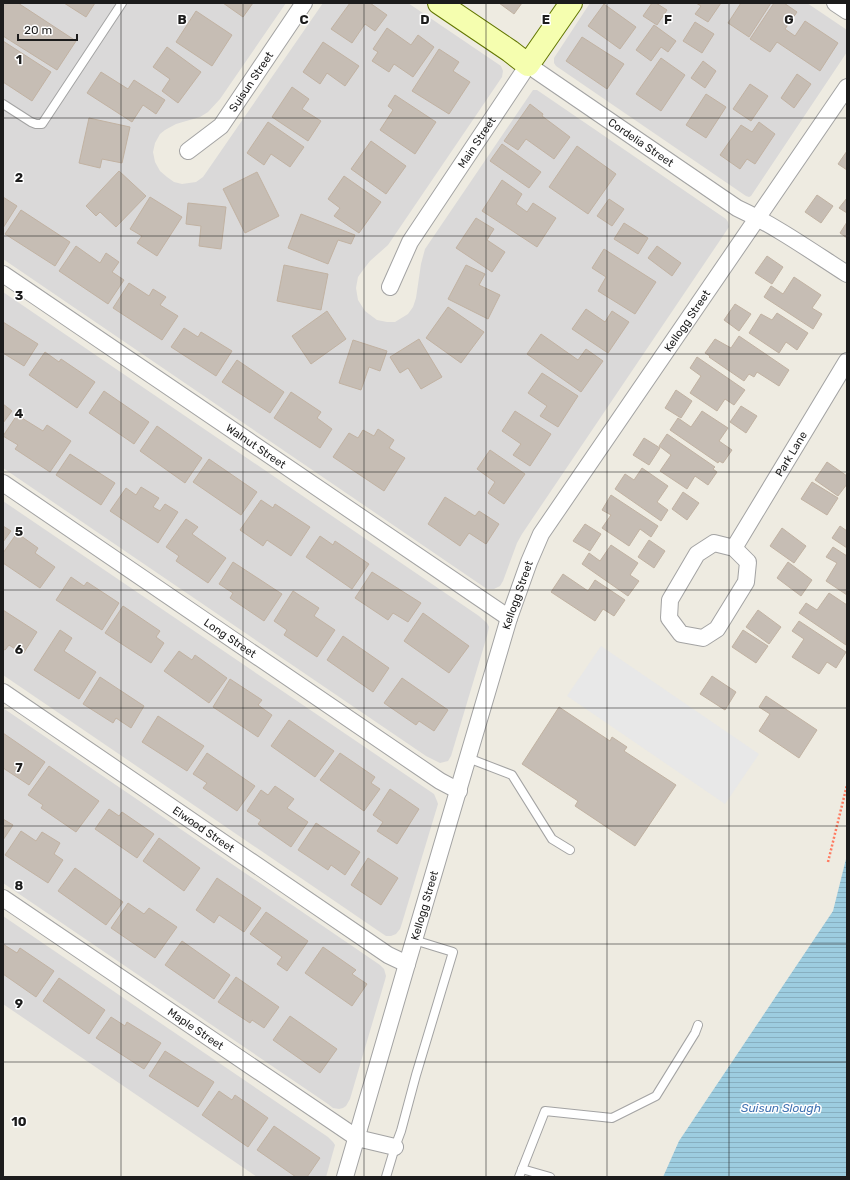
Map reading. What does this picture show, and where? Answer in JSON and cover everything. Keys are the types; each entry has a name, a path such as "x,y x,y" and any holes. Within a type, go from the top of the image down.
{"main road":[{"name":"Cordelia Street","path":"439,3 528,65"},
{"name":"Main Street","path":"528,65 571,3"}],"street":[{"name":"Suisun Street","path":"188,151 221,126 304,3"},
{"path":"834,3 847,11"},
{"name":"Cordelia Street","path":"528,65 737,208 757,217 847,274"},
{"name":"Main Street","path":"390,287 410,242 528,65"},
{"name":"Kellogg Street","path":"345,1177 509,618 529,562 541,534 847,87"},
{"name":"Walnut Street","path":"3,274 509,618"},
{"name":"Park Lane","path":"734,548 847,361"},
{"name":"Long Street","path":"3,483 440,781 459,791"},
{"path":"714,543 734,548 748,562 746,582 717,629 703,638 681,634 669,618 670,600 697,554 714,543"},
{"name":"Elwood Street","path":"3,692 388,954 407,964"},
{"name":"Maple Street","path":"3,898 357,1138 395,1148"}],"lane":[{"path":"3,104 31,122 42,124 122,3"},
{"path":"468,758 512,775 552,838 570,850"},
{"path":"386,1177 401,1132 416,1075 453,952 414,940"},
{"path":"519,1177 545,1111 612,1118 656,1096 695,1033 698,1025"},
{"path":"522,1169 550,1177"}],"path":[{"path":"828,862 847,785"}],"shaded area":[{"path":"3,3 286,3 220,99 208,112 200,117 176,124 160,134 155,143 153,152 155,162 160,171 167,177 174,182 182,184 196,182 203,177 323,3 408,3 501,66 503,71 502,77 388,245 370,261 358,277 356,288 358,300 365,311 377,320 395,322 408,314 413,307 425,249 533,90 537,90 726,219 729,227 522,534 500,586 494,589 487,589 3,259"},
{"path":"590,3 807,3 847,30 847,52 749,197 556,66 554,63 554,58"},
{"path":"3,292 479,616 487,623 489,627 487,636 451,756 448,761 440,763 426,756 3,468"},
{"path":"3,501 434,794 438,804 402,923 396,934 386,936 3,675"},
{"path":"601,646 759,754 725,804 567,696"},
{"path":"3,708 384,969 386,976 385,980 350,1099 346,1106 339,1109 333,1108 3,883"},
{"path":"3,916 328,1137 335,1145 326,1177 257,1177 3,1004"}],"water":[{"name":"Suisun Slough","path":"847,855 847,1177 663,1177 679,1141 833,911"}],"building":[{"path":"3,3 18,3 76,41 57,70 3,36"},
{"path":"64,3 95,3 86,17"},
{"path":"223,3 253,3 243,17"},
{"path":"350,3 370,3 387,15 375,31 365,24 352,43 331,29"},
{"path":"499,3 522,3 514,14"},
{"path":"652,3 656,3 667,10 657,25 643,16"},
{"path":"696,3 721,3 708,22 695,14 701,6"},
{"path":"741,3 771,3 749,37 728,23"},
{"path":"774,3 784,3 797,12 785,29 795,36 805,21 838,43 820,71 777,42 770,52 750,39"},
{"path":"604,4 636,27 620,49 588,26"},
{"path":"196,11 232,35 212,66 176,42"},
{"path":"695,22 714,34 702,53 683,41"},
{"path":"654,25 676,41 668,52 661,47 651,61 636,50"},
{"path":"387,28 411,45 418,35 434,47 413,77 394,64 389,72 372,61 378,52 373,49"},
{"path":"582,37 624,64 607,89 566,61"},
{"path":"3,41 51,72 32,101 3,82"},
{"path":"323,42 359,66 345,86 327,73 320,84 303,72"},
{"path":"167,47 201,72 178,103 162,91 170,79 153,67"},
{"path":"439,49 459,62 453,71 470,82 449,114 412,91"},
{"path":"661,58 685,75 661,111 636,94"},
{"path":"703,61 716,71 705,88 691,78"},
{"path":"101,72 128,89 134,80 165,100 156,114 143,105 132,122 87,93"},
{"path":"797,74 811,84 794,108 781,98"},
{"path":"750,84 768,96 751,121 733,109"},
{"path":"292,87 309,99 302,109 321,121 308,141 272,117"},
{"path":"706,94 726,107 706,138 686,125"},
{"path":"395,95 436,122 415,154 380,130 393,110 388,106"},
{"path":"530,104 543,114 542,116 570,137 554,159 526,139 518,150 504,141"},
{"path":"89,118 130,127 122,163 102,159 100,168 79,163"},
{"path":"268,122 304,147 290,167 271,154 264,165 247,153"},
{"path":"759,122 775,134 755,164 747,159 740,169 720,155 741,125 752,132"},
{"path":"371,141 406,166 386,194 351,169"},
{"path":"502,144 541,172 529,188 490,161"},
{"path":"577,146 616,174 588,214 549,187"},
{"path":"847,151 847,170 838,164"},
{"path":"119,171 146,196 116,227 100,212 96,216 86,206"},
{"path":"257,172 279,216 245,233 223,189"},
{"path":"344,176 381,202 359,233 334,216 340,208 328,199"},
{"path":"502,180 522,194 516,204 527,212 533,203 556,218 537,247 482,211"},
{"path":"817,195 833,206 821,223 805,212"},
{"path":"3,197 17,206 3,228"},
{"path":"150,197 182,217 157,256 137,243 142,236 130,229"},
{"path":"847,198 847,213 839,208"},
{"path":"609,199 624,209 612,226 597,216"},
{"path":"188,203 226,207 221,249 199,246 201,226 186,224"},
{"path":"21,210 70,242 55,266 5,234"},
{"path":"301,214 355,235 351,244 338,240 328,264 288,248"},
{"path":"476,218 494,229 487,240 505,252 492,272 456,248"},
{"path":"847,222 847,238 840,233"},
{"path":"624,223 648,238 638,254 614,239"},
{"path":"76,246 100,263 106,253 119,262 112,272 124,280 108,304 59,271"},
{"path":"657,246 681,263 672,276 648,258"},
{"path":"604,249 656,282 635,314 598,291 606,277 592,268"},
{"path":"767,256 783,267 772,284 755,273"},
{"path":"284,265 328,274 321,310 277,301"},
{"path":"466,265 485,274 479,285 500,295 488,319 448,299"},
{"path":"794,277 821,295 812,308 822,314 813,329 764,297 771,286 783,294"},
{"path":"129,283 149,296 153,289 166,297 160,305 178,316 162,340 113,308"},
{"path":"735,304 751,314 739,331 724,320"},
{"path":"448,307 484,332 461,363 426,338"},
{"path":"586,309 605,322 612,311 629,322 608,353 572,329"},
{"path":"327,311 346,339 311,364 292,336"},
{"path":"777,313 808,333 797,350 786,342 779,353 749,333 761,314 772,320"},
{"path":"3,322 38,344 24,366 3,353"},
{"path":"184,328 198,337 201,332 232,351 216,376 171,347"},
{"path":"541,334 578,360 586,349 603,361 581,392 527,354"},
{"path":"739,336 789,370 779,386 757,372 754,377 749,374 744,381 705,353 715,339 731,348"},
{"path":"419,339 442,377 421,389 408,368 400,373 390,357"},
{"path":"353,340 387,351 380,371 369,367 361,390 339,383"},
{"path":"45,352 59,362 61,359 95,382 77,408 29,375"},
{"path":"697,357 745,390 734,405 725,399 717,411 690,393 701,376 690,368"},
{"path":"237,360 284,392 270,413 222,382"},
{"path":"542,373 578,396 558,427 540,416 547,406 528,393"},
{"path":"676,390 692,401 681,418 665,408"},
{"path":"104,391 149,422 134,444 89,413"},
{"path":"291,392 321,412 317,418 332,429 320,448 274,418"},
{"path":"3,404 12,411 3,423"},
{"path":"741,406 757,416 746,433 730,422"},
{"path":"515,411 551,434 530,466 513,455 521,444 502,431"},
{"path":"702,411 728,428 719,441 732,450 723,463 719,461 718,463 670,430 678,418 691,427"},
{"path":"17,415 43,431 47,425 71,441 50,472 15,449 18,445 3,436"},
{"path":"157,426 202,458 185,483 140,451"},
{"path":"378,429 394,440 389,448 405,458 384,491 333,457 349,433 358,438 363,430 374,436"},
{"path":"667,434 715,467 713,469 717,472 708,485 695,476 687,489 660,471 671,455 659,446"},
{"path":"644,438 660,448 649,465 633,455"},
{"path":"490,450 525,474 504,504 488,493 495,482 477,469"},
{"path":"70,454 115,483 101,505 56,475"},
{"path":"209,459 257,492 241,515 193,482"},
{"path":"827,462 847,476 847,484 838,496 815,480"},
{"path":"642,468 668,486 657,502 668,510 661,521 615,489 625,474 634,480"},
{"path":"812,482 838,498 827,515 801,499"},
{"path":"141,487 159,498 153,507 160,511 165,504 178,512 158,543 110,511 126,488 136,495"},
{"path":"683,492 699,503 687,520 672,509"},
{"path":"611,495 658,526 651,537 640,529 629,546 602,528 611,515 602,510"},
{"path":"445,497 475,516 479,511 499,524 486,544 469,533 460,546 428,524"},
{"path":"261,500 273,508 275,504 310,527 291,556 267,540 263,546 240,530"},
{"path":"186,519 198,527 192,534 226,558 208,583 176,561 179,556 166,547"},
{"path":"585,524 601,534 590,551 573,541"},
{"path":"3,526 11,531 3,542"},
{"path":"840,526 847,531 847,548 832,538"},
{"path":"782,528 806,546 794,563 770,546"},
{"path":"17,533 38,548 35,553 55,567 40,588 3,563 3,553"},
{"path":"320,536 333,545 335,541 369,564 352,589 306,557"},
{"path":"649,540 665,551 654,568 638,557"},
{"path":"611,545 638,563 630,575 639,581 628,596 582,564 589,553 600,561"},
{"path":"833,547 847,556 847,595 826,581 837,563 826,557"},
{"path":"233,562 282,594 264,621 230,598 233,593 219,584"},
{"path":"788,562 812,580 801,596 777,578"},
{"path":"372,572 421,603 408,622 393,613 388,620 355,598"},
{"path":"563,574 588,591 595,580 625,600 614,616 603,609 595,621 551,592"},
{"path":"71,577 84,586 87,582 119,603 102,630 56,600"},
{"path":"293,591 319,608 314,616 335,630 317,657 284,635 287,630 274,621"},
{"path":"829,593 847,605 846,645 799,613 806,603 817,610"},
{"path":"123,606 160,631 156,637 164,643 151,663 105,633"},
{"path":"3,610 37,632 23,654 9,645 5,650 3,649"},
{"path":"758,610 781,627 769,644 746,627"},
{"path":"423,613 469,646 449,673 404,641"},
{"path":"799,621 846,652 836,668 827,662 819,674 792,657 804,639 792,631"},
{"path":"60,630 72,638 64,651 96,672 79,699 34,670"},
{"path":"743,630 768,646 756,663 732,647"},
{"path":"343,636 389,668 373,692 327,660"},
{"path":"179,651 192,660 195,655 227,678 209,703 164,671"},
{"path":"712,676 736,692 725,710 700,694"},
{"path":"100,677 144,706 131,728 116,718 113,723 83,704"},
{"path":"402,678 448,710 434,731 419,721 416,725 384,703"},
{"path":"230,679 262,700 258,705 272,715 258,737 213,707"},
{"path":"766,696 817,730 799,758 759,731 770,714 759,707"},
{"path":"559,707 610,741 612,737 627,747 624,751 676,785 635,846 575,806 578,801 522,764"},
{"path":"158,716 204,746 187,771 142,742"},
{"path":"289,720 334,751 315,777 271,746"},
{"path":"3,733 45,762 29,785 3,768"},
{"path":"207,753 255,786 237,811 203,788 207,783 193,774"},
{"path":"340,753 375,777 371,783 380,789 364,811 320,780"},
{"path":"49,766 99,801 76,832 41,808 43,805 28,795"},
{"path":"275,786 294,799 287,808 308,822 291,847 258,824 261,820 247,811 261,790 268,795"},
{"path":"390,789 419,809 397,844 377,831 383,822 373,815"},
{"path":"109,809 119,816 122,812 154,834 137,858 95,829"},
{"path":"3,819 13,825 3,840"},
{"path":"316,823 360,852 345,875 331,865 328,870 298,850"},
{"path":"21,831 36,841 42,832 60,843 54,854 63,860 48,883 5,855"},
{"path":"159,838 200,868 184,891 143,861"},
{"path":"368,858 398,878 381,905 351,885"},
{"path":"75,868 123,902 106,925 58,891"},
{"path":"217,878 261,908 244,932 219,915 214,923 196,910"},
{"path":"128,903 144,914 149,908 177,927 155,958 111,928"},
{"path":"266,912 308,941 287,971 277,964 282,957 250,934"},
{"path":"182,941 230,975 214,999 165,965"},
{"path":"3,944 17,953 20,948 54,971 36,997 3,974"},
{"path":"323,947 356,970 352,974 367,984 352,1006 305,973"},
{"path":"236,977 279,1007 264,1028 252,1020 250,1023 218,1002"},
{"path":"59,978 105,1010 89,1034 43,1001"},
{"path":"290,1016 337,1049 320,1073 273,1040"},
{"path":"111,1017 125,1026 127,1022 161,1043 144,1069 96,1038"},
{"path":"165,1051 214,1082 198,1107 149,1076"},
{"path":"219,1091 232,1100 235,1095 268,1118 248,1147 202,1115"},
{"path":"274,1126 320,1158 307,1177 296,1177 257,1150"}]}
